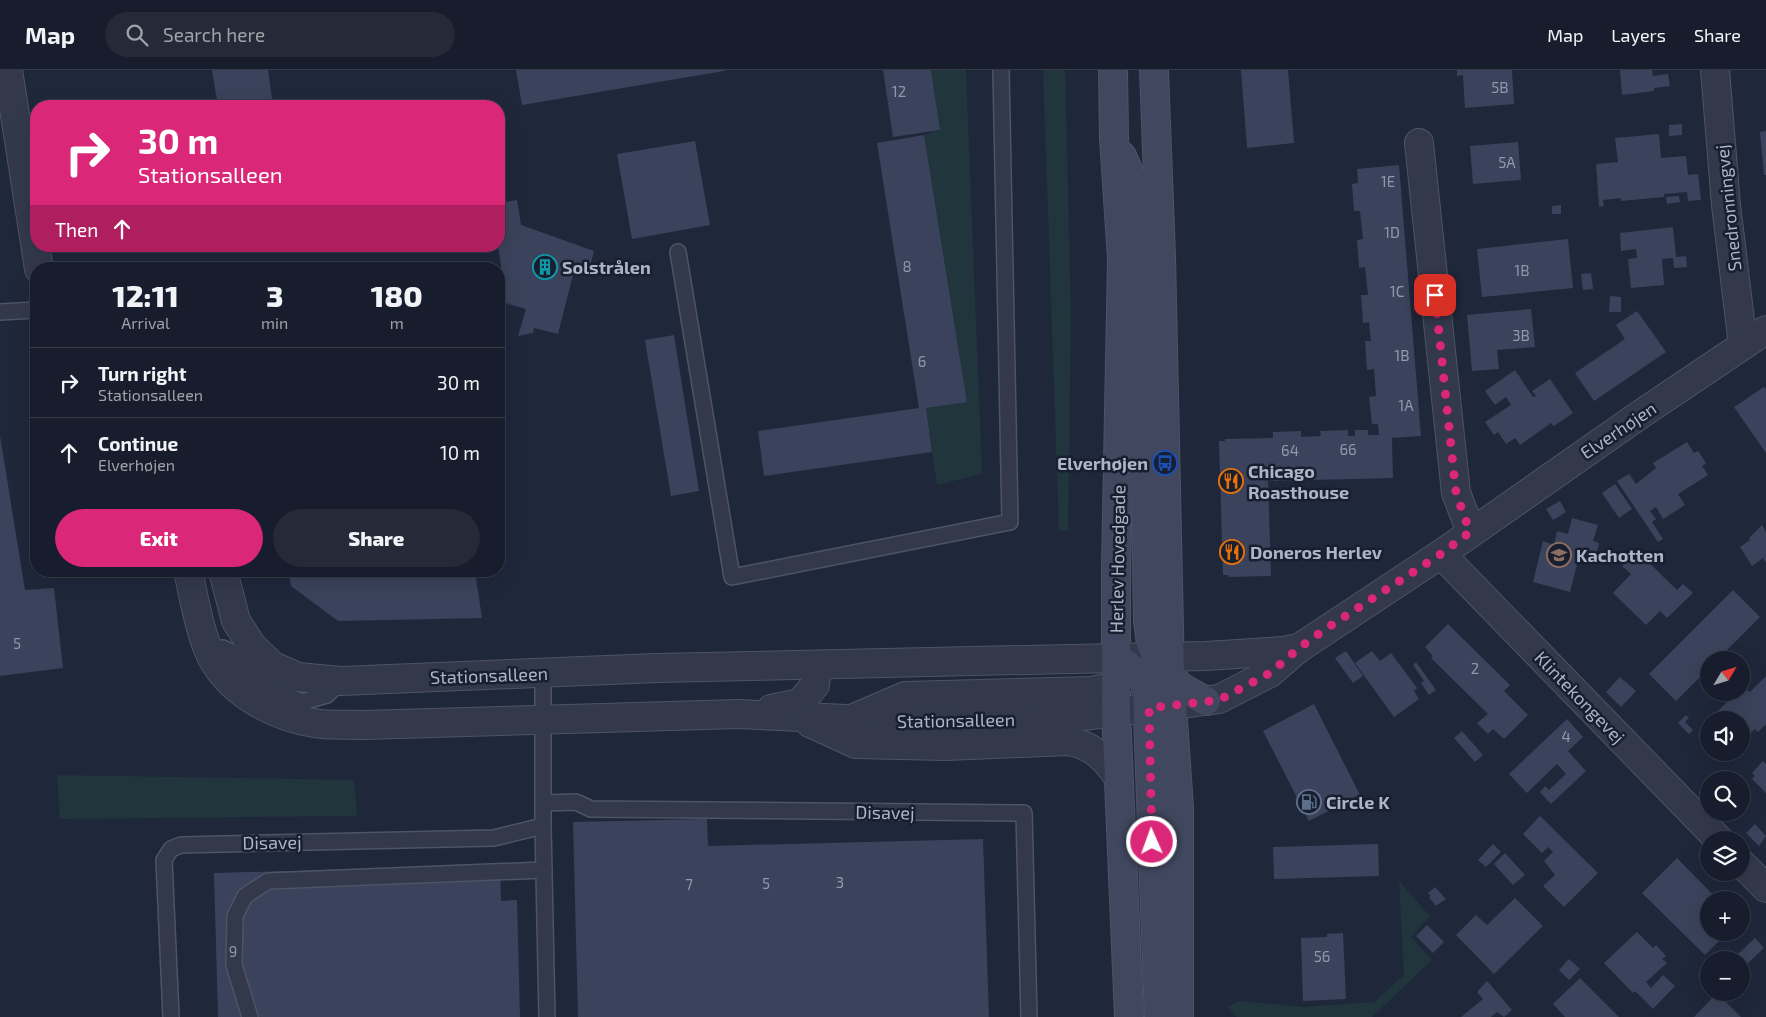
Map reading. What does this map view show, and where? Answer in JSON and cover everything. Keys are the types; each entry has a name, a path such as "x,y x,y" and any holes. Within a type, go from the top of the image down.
{"main road":[{"name":"Herlev Hovedgade","path":"1113,70 1114,138 1149,674 1179,821 1179,1017"},
{"name":"Herlev Hovedgade","path":"1129,1017 1116,711 1149,674 1169,624 1161,256 1154,70"},
{"path":"1114,138 1140,198 1145,566 1159,1017"}],"street":[{"path":"8,70 30,211"},
{"name":"Snedronningvej","path":"1714,70 1726,205 1743,345"},
{"path":"1420,143 1456,493 1470,532"},
{"name":"Elverhøjen","path":"1149,674 1206,701 1219,700 1270,673 1291,649 1441,554 1470,532 1766,330"},
{"name":"Klintekongevej","path":"1441,554 1710,831"},
{"name":"Stationsalleen","path":"190,577 208,650 234,686 258,704 286,717 316,723 372,724 738,714 930,723 1082,716 1116,711"},
{"name":"Stationsalleen","path":"225,577 236,621 252,646 273,666 298,677 341,681 817,665 1149,674"},
{"path":"850,719 905,696 1091,691 1149,674 1243,665 1291,649"},
{"name":"Stationsalleen","path":"738,714 800,704 815,685 817,665"},
{"path":"794,717 856,744 946,746 1059,741 1082,744 1104,758 1118,777"},
{"path":"1750,872 1766,888"}],"lane":[{"path":"678,252 732,577 1010,522 1001,70"},
{"path":"0,312 30,310"},
{"path":"208,650 223,648 233,653 255,679 276,692 302,702 327,695 341,681"},
{"path":"543,673 543,826 547,1017"},
{"name":"Disavej","path":"544,803 576,802 590,809 1024,813 1029,1017"},
{"name":"Disavej","path":"171,1017 164,860 170,849 181,844 494,838 543,826"},
{"path":"250,1017 234,965 235,916 245,896 268,881 544,870"}],"shaded area":[{"path":"931,70 966,70 982,474 937,485 926,408 967,401 924,135 940,130"},
{"path":"1043,70 1065,70 1071,314 1068,531 1059,530"},
{"path":"57,775 354,780 357,816 60,819"},
{"path":"1399,881 1430,916 1411,937 1432,960 1372,1017 1237,1017 1227,1007 1239,1001 1304,1007 1374,1002 1404,975"}],"building":[{"path":"212,70 268,70 272,100 217,100"},
{"path":"516,70 724,70 724,71 522,105"},
{"path":"883,70 931,70 940,130 893,137"},
{"path":"1241,70 1288,70 1294,143 1247,148"},
{"path":"1457,70 1512,70 1514,104 1465,108 1463,75 1457,76"},
{"path":"1620,70 1652,70 1653,76 1668,74 1670,86 1654,88 1654,91 1622,95"},
{"path":"1682,124 1682,135 1669,136 1669,125"},
{"path":"1766,131 1766,175 1764,175 1760,132"},
{"path":"1659,134 1661,158 1686,156 1688,175 1698,174 1701,200 1688,201 1687,192 1664,194 1664,197 1621,201 1621,198 1603,200 1604,206 1599,207 1596,164 1618,162 1615,138"},
{"path":"924,135 967,402 926,408 932,452 764,476 758,431 919,408 877,143"},
{"path":"695,141 710,225 632,239 617,154"},
{"path":"1518,142 1521,180 1473,184 1470,146"},
{"path":"1399,165 1421,436 1392,438 1393,478 1268,481 1271,576 1229,577 1228,575 1223,575 1219,441 1225,441 1225,439 1273,438 1273,432 1301,431 1301,437 1321,436 1320,431 1348,430 1348,436 1355,436 1355,430 1368,430 1368,435 1379,435 1378,424 1372,424 1369,397 1376,396 1374,369 1367,370 1365,341 1371,341 1369,322 1363,323 1361,295 1368,295 1365,267 1359,268 1357,240 1363,239 1360,211 1354,211 1352,184 1358,183 1357,169"},
{"path":"1679,196 1680,202 1667,204 1666,197"},
{"name":"Solstrålen","path":"517,200 521,225 594,251 588,274 574,271 558,334 534,328 533,333 518,336 526,309 505,303 505,262 501,262 499,252 505,252 505,202"},
{"path":"1561,205 1561,214 1552,214 1552,206"},
{"path":"1673,227 1676,257 1686,256 1687,267 1674,268 1673,258 1662,259 1664,285 1631,288 1628,259 1637,258 1636,249 1621,251 1620,233"},
{"path":"1568,239 1573,288 1482,297 1477,249"},
{"path":"1591,273 1593,289 1583,290 1581,274"},
{"path":"1610,296 1621,297 1621,312 1609,312"},
{"path":"1531,309 1535,347 1497,350 1499,369 1472,371 1467,315"},
{"path":"1637,311 1666,352 1594,401 1575,373 1625,339 1616,325"},
{"path":"674,335 699,491 671,496 645,340"},
{"path":"1515,370 1533,397 1536,396 1532,391 1550,379 1573,413 1554,426 1551,423 1520,445 1515,438 1506,444 1498,432 1494,435 1485,422 1511,405 1506,397 1495,405 1485,391"},
{"path":"1764,387 1766,389 1766,453 1734,407"},
{"path":"0,436 25,590 54,588 63,668 0,676"},
{"path":"1687,442 1694,453 1698,451 1706,463 1702,466 1708,475 1678,494 1685,505 1663,519 1656,507 1650,511 1656,519 1652,522 1663,539 1658,542 1617,481 1629,474 1636,484 1656,468 1653,463"},
{"path":"1615,484 1632,509 1619,518 1602,493"},
{"path":"1560,501 1566,512 1553,520 1546,509"},
{"name":"Kachotten","path":"1572,518 1598,525 1593,541 1599,543 1595,560 1580,553 1570,592 1533,582 1543,541 1554,545 1557,531 1568,534"},
{"path":"1762,525 1766,532 1766,563 1763,558 1752,566 1740,547 1750,540 1749,538"},
{"path":"1637,551 1677,590 1683,584 1693,593 1667,618 1660,611 1646,625 1613,593 1631,574 1622,566"},
{"path":"290,577 476,577 482,618 338,621 291,586"},
{"path":"1733,590 1760,617 1726,651 1700,651 1700,677 1676,701 1649,674"},
{"path":"1448,624 1510,685 1504,691 1528,715 1504,739 1493,729 1488,734 1477,723 1488,714 1431,658 1433,656 1425,647"},
{"path":"1346,651 1363,676 1353,683 1335,658"},
{"path":"1372,651 1380,661 1391,653 1417,688 1414,691 1419,699 1394,717 1355,663"},
{"path":"1416,662 1436,690 1429,695 1421,683 1424,681 1413,665"},
{"path":"1766,676 1766,724 1758,732 1755,729 1750,734 1750,711 1718,711 1728,701 1750,701 1750,692"},
{"path":"1620,677 1636,691 1621,707 1606,692"},
{"path":"1314,704 1360,795 1309,821 1263,731"},
{"path":"1686,715 1689,718 1685,722 1693,730 1689,734 1678,723"},
{"path":"1567,719 1583,737 1568,751 1586,771 1551,804 1540,792 1545,786 1549,790 1566,774 1557,764 1527,793 1509,774"},
{"path":"1462,731 1483,755 1475,762 1454,738"},
{"path":"1763,761 1766,764 1766,793 1752,779 1755,776 1752,773"},
{"path":"1540,816 1598,873 1564,907 1543,886 1555,875 1544,861 1553,852 1548,847 1542,853 1523,834"},
{"path":"707,819 708,846 983,839 989,1017 578,1017 573,822"},
{"path":"1755,824 1766,836 1759,846 1750,837 1750,831 1748,831"},
{"path":"1378,844 1379,876 1274,879 1273,847"},
{"path":"1493,844 1501,852 1486,867 1478,860"},
{"path":"1505,853 1525,875 1513,885 1494,864"},
{"path":"1677,858 1709,891 1700,891 1700,941 1719,941 1709,951 1701,951 1642,893"},
{"path":"500,865 501,901 517,900 520,1017 218,1017 214,873"},
{"path":"1435,887 1446,899 1436,906 1428,893"},
{"path":"1515,898 1543,926 1494,974 1456,935 1476,915 1487,925"},
{"path":"1427,925 1444,942 1433,953 1416,936"},
{"path":"1637,932 1653,948 1656,945 1666,956 1662,959 1667,963 1646,982 1651,988 1663,975 1675,986 1653,1009 1635,991 1633,993 1604,963"},
{"path":"1343,933 1346,999 1303,1001 1301,938 1327,937 1327,934"},
{"path":"1755,938 1764,948 1750,961 1750,951 1741,951"},
{"path":"1569,959 1580,969 1569,980 1559,970"},
{"path":"1580,978 1619,1017 1565,1017 1553,1004"},
{"path":"1487,981 1512,1010 1504,1017 1497,1012 1491,1017 1461,1017 1483,999 1477,992"},
{"path":"1709,1001 1725,1001 1741,1017 1694,1017"}],"place":[{"name":"Solstrålen","path":"545,267"},
{"name":"Elverhøjen","path":"1165,463"},
{"name":"Chicago Roasthouse","path":"1231,481"},
{"name":"Doneros Herlev","path":"1232,552"},
{"name":"Kachotten","path":"1559,555"},
{"name":"Circle K","path":"1309,802"}],"route":[{"path":"1152,842 1149,708 1219,700 1270,673 1324,630 1441,554 1470,532 1456,493 1435,295"}]}
